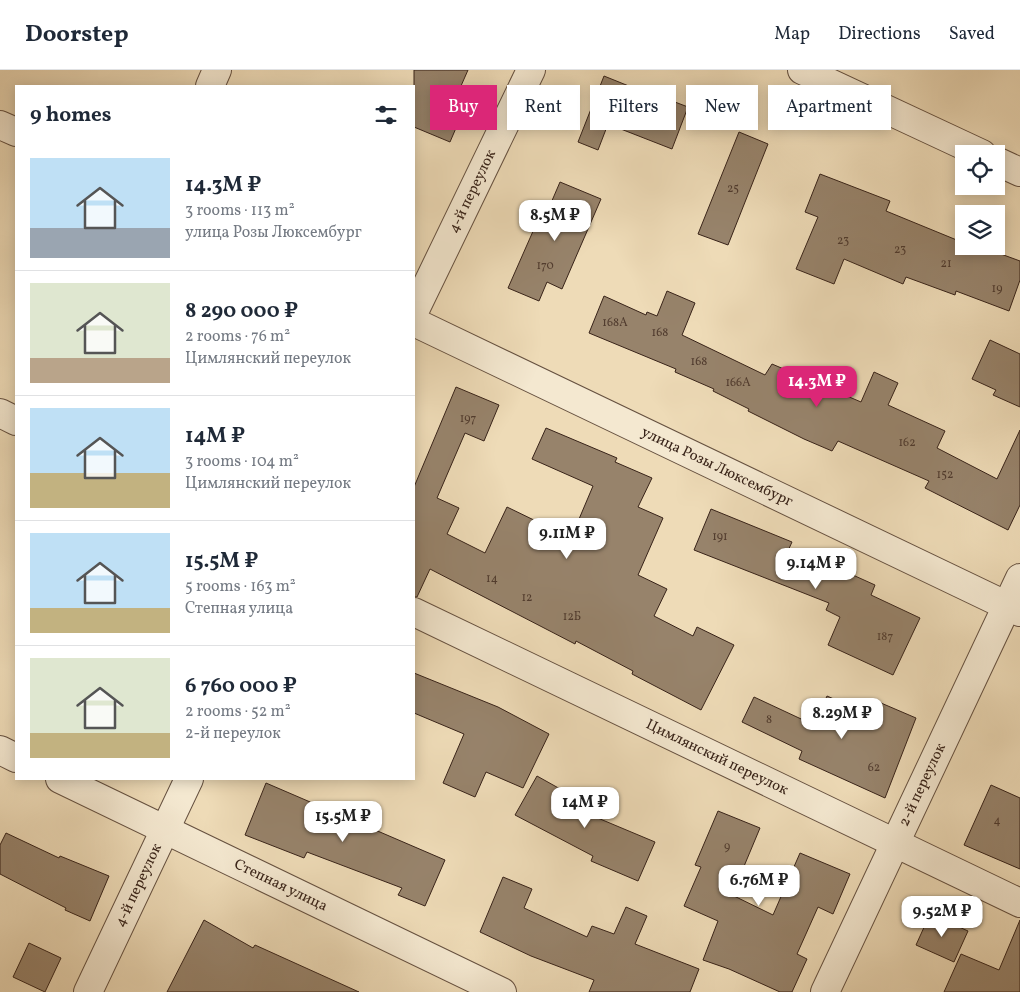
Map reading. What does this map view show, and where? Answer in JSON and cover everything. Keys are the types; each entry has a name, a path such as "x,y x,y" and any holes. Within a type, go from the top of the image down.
{"street":[{"path":"210,85 218,70"},
{"name":"4-й переулок","path":"415,310 530,70"},
{"path":"802,70 963,145"},
{"path":"0,125 15,132"},
{"path":"1005,165 1020,172"},
{"name":"улица Розы Люксембург","path":"415,322 1014,609"},
{"path":"0,413 15,420"},
{"name":"2-й переулок","path":"825,992 895,843 1014,609 1020,578"},
{"name":"Цимлянский переулок","path":"415,612 1020,904"},
{"path":"0,750 15,758"},
{"name":"Степная улица","path":"62,780 502,992"},
{"name":"4-й переулок","path":"88,992 188,780"}],"building":[{"path":"414,70 468,70 461,85 430,85 430,130 455,130 450,142 415,127"},
{"path":"604,76 626,85 600,85"},
{"path":"676,102 686,106 686,112 672,149 623,130 676,130"},
{"path":"590,112 590,130 606,130 598,150 578,142"},
{"path":"739,132 768,144 728,245 698,234"},
{"path":"820,174 890,201 886,211 955,239 955,255 1004,255 1020,261 1020,280 1009,311 956,291 955,295 906,277 903,284 844,259 834,284 796,269 818,217 805,212"},
{"path":"560,182 601,199 562,289 547,282 539,301 508,288 534,229 539,231"},
{"path":"667,291 695,303 682,335 765,375 772,364 861,402 874,372 898,383 888,405 945,431 937,448 997,479 1020,430 1020,505 1008,530 925,488 929,481 838,441 832,451 804,439 748,411 749,409 713,391 714,389 675,372 676,369 589,333 604,296 646,315 647,312 657,316"},
{"path":"990,340 1020,354 1020,407 993,395 996,390 972,379"},
{"path":"456,387 499,405 484,441 465,433 437,498 459,508 447,534 485,553 507,507 571,538 593,486 532,459 546,428 617,458 615,462 652,478 638,507 663,518 638,575 667,589 654,616 693,636 697,627 734,645 701,710 632,674 633,671 576,641 575,644 430,569 417,597 415,597 415,485"},
{"path":"711,509 792,542 787,553 842,575 844,571 875,585 871,595 920,618 893,675 828,645 840,617 826,610 829,603 694,550"},
{"path":"415,673 498,707 549,734 523,788 486,772 475,797 443,783 464,734 415,713"},
{"path":"827,696 875,717 881,703 916,718 885,798 799,759 802,751 742,722 754,697 814,725"},
{"path":"537,776 596,809 593,816 655,842 638,881 591,861 593,856 515,815"},
{"path":"266,783 445,860 425,906 398,895 402,888 307,852 304,858 245,835"},
{"path":"991,785 1020,798 1020,869 964,845"},
{"path":"718,811 760,828 732,895 773,915 800,853 850,874 833,914 818,907 797,954 807,959 792,992 780,992 729,969 703,960 718,921 684,906 701,867 695,865"},
{"path":"6,833 59,858 60,856 109,876 90,921 65,910 66,908 0,874 0,845"},
{"path":"503,877 532,889 524,908 587,937 592,926 614,934 626,907 647,916 635,944 699,969 690,992 589,992 594,980 531,956 480,932"},
{"path":"930,914 968,931 954,962 916,945"},
{"path":"204,920 253,948 255,945 359,992 167,992"},
{"path":"1020,920 1020,992 944,992 961,954 999,970"},
{"path":"29,943 61,958 45,992 13,977"}]}
